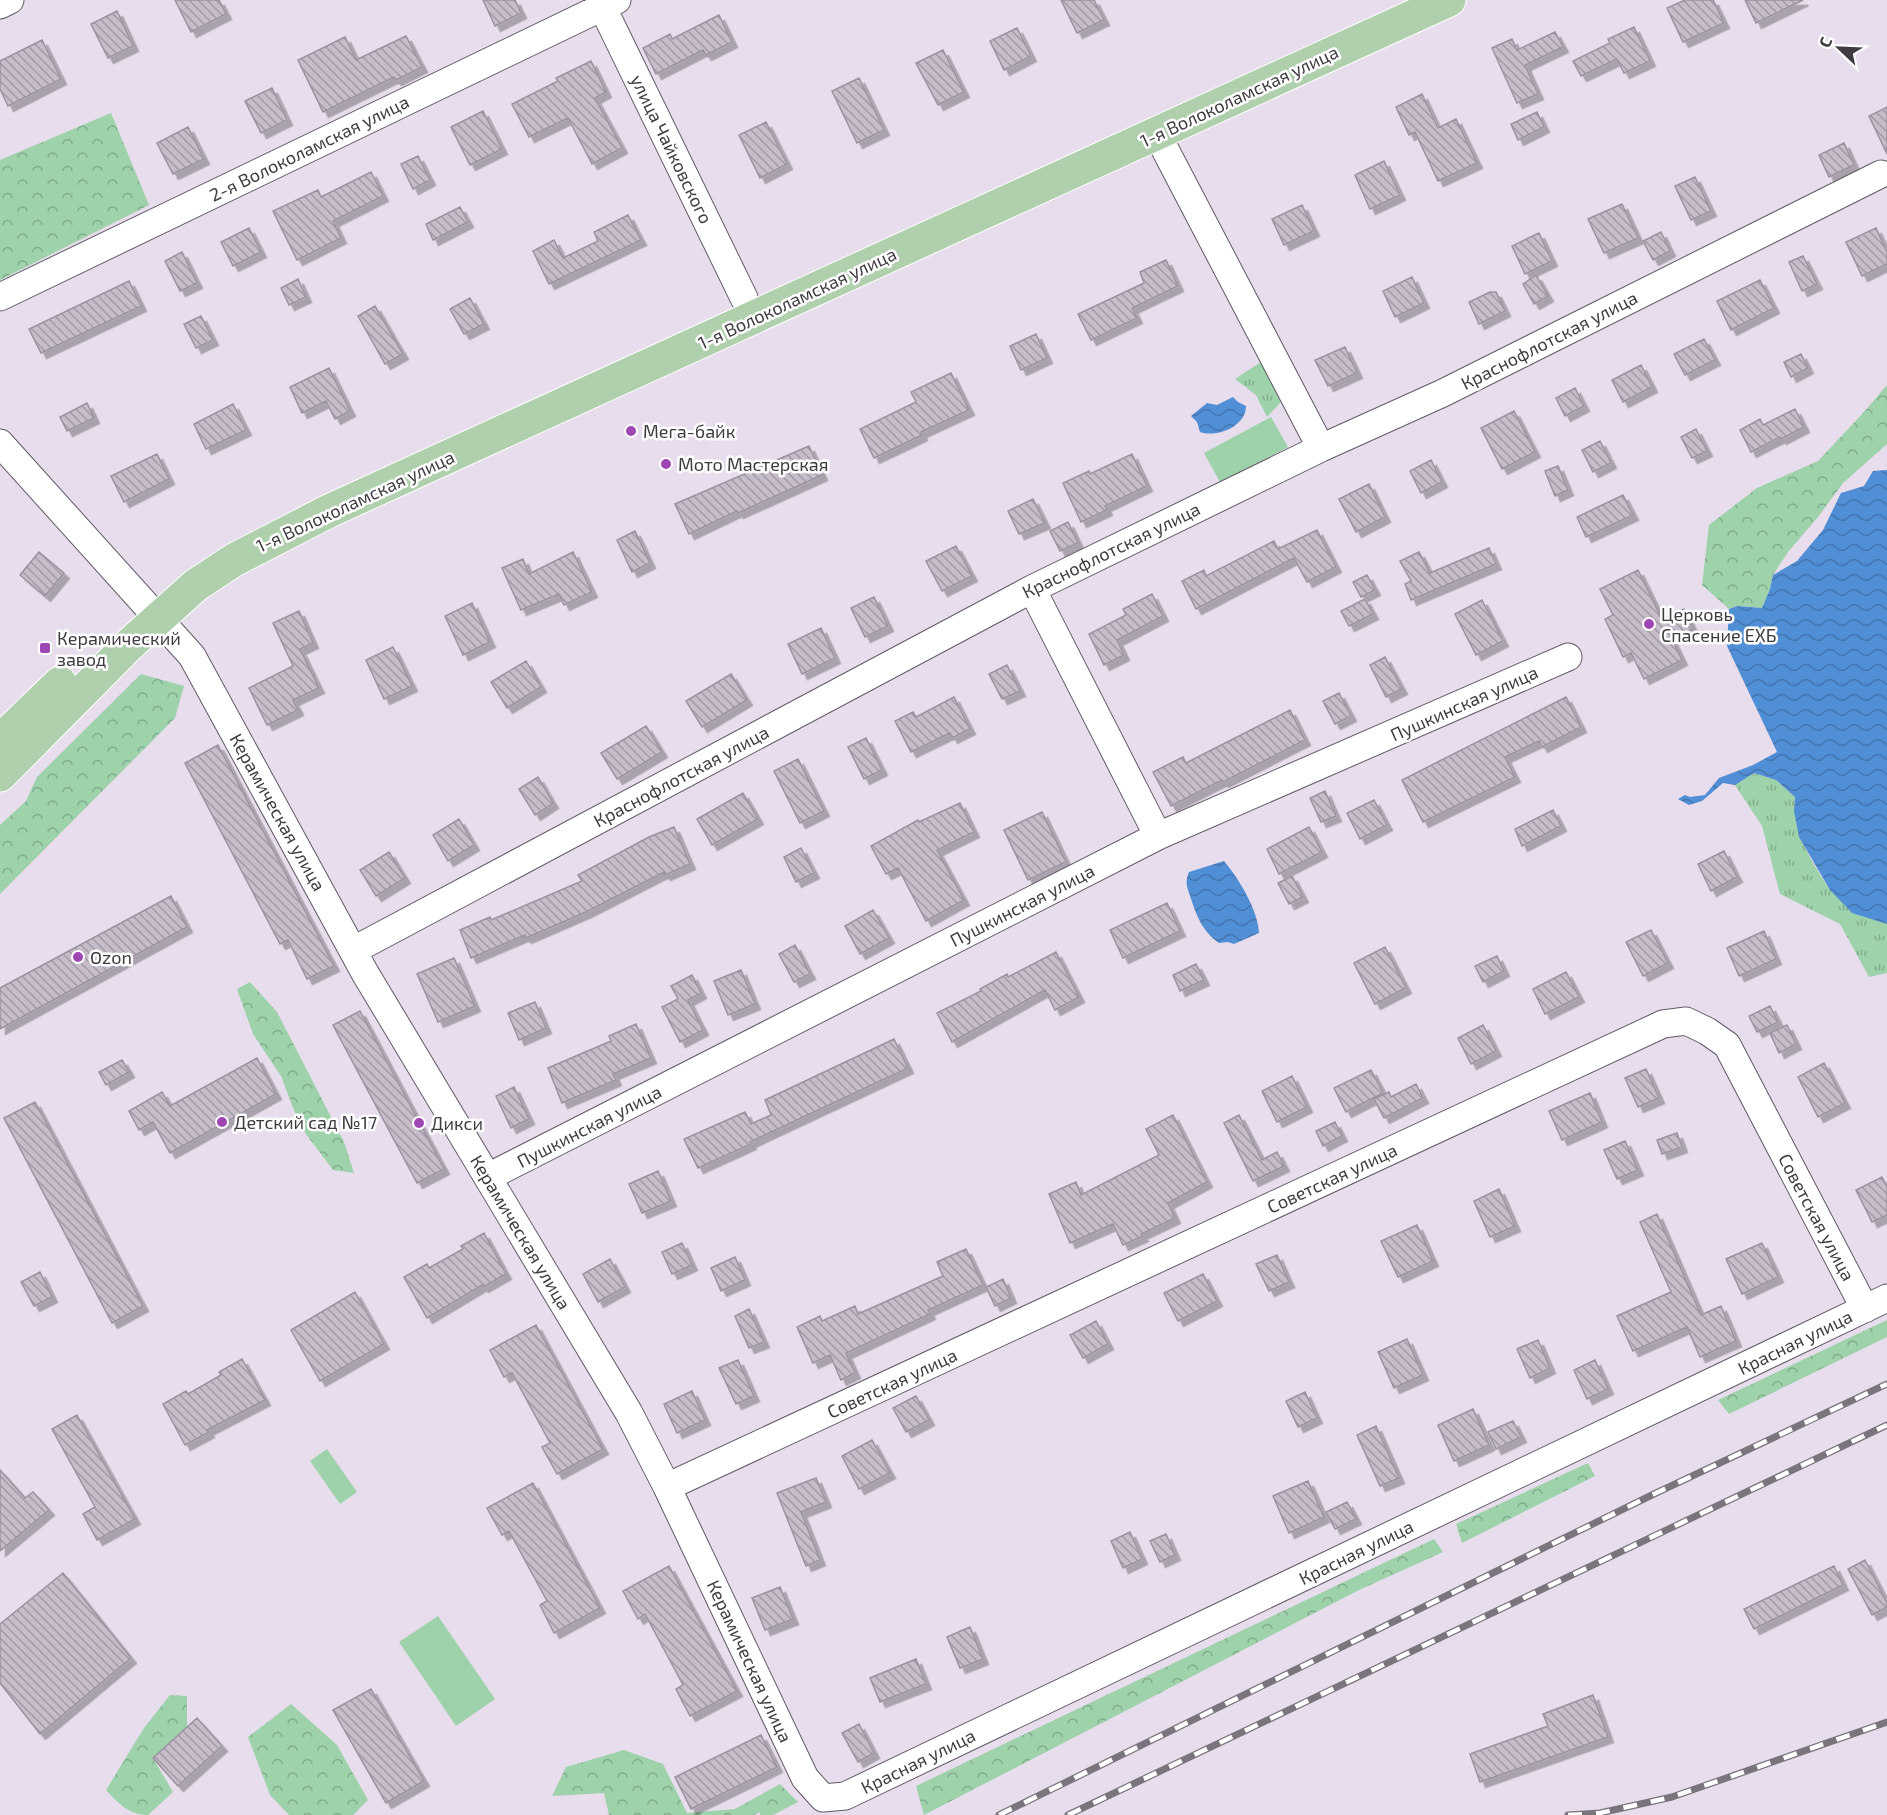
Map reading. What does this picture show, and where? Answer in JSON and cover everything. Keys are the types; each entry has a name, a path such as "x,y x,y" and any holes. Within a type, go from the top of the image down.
{"main road":[{"name":"1-я Волоколамская улица","path":"0,775 107,666 151,610 196,559 263,520 317,493 1398,0"},
{"name":"1-я Волоколамская улица","path":"0,741 151,610 196,585 234,560 329,511 1449,0"}],"street":[{"path":"0,5 10,0"},
{"name":"улица Чайковского","path":"606,2 744,298"},
{"name":"2-я Волоколамская улица","path":"0,297 606,2"},
{"path":"1157,134 1321,448"},
{"name":"Краснофлотская улица","path":"354,950 1032,589 1321,448 1443,393 1881,174"},
{"path":"0,443 151,610"},
{"path":"1032,589 1158,836"},
{"name":"Керамическая улица","path":"151,610 192,656 371,983 629,1413 668,1487 806,1778 823,1798"},
{"name":"Пушкинская улица","path":"488,1177 1158,836 1568,657"},
{"name":"Советская улица","path":"668,1487 1663,1024 1686,1021 1707,1031 1727,1045 1876,1303"},
{"name":"Красная улица","path":"823,1798 845,1796 1876,1303"}],"green space":[{"path":"111,113 149,205 0,280 0,160"},
{"path":"1264,360 1282,401 1267,417 1256,395 1235,379"},
{"path":"1887,385 1887,444 1843,483 1788,552 1773,575 1762,608 1737,606 1729,609 1702,585 1709,525 1757,488 1818,461"},
{"path":"1271,417 1288,447 1221,484 1204,453"},
{"path":"141,674 184,686 175,718 0,894 0,825 26,801 37,777"},
{"path":"1754,773 1776,780 1795,797 1795,817 1800,836 1829,888 1850,904 1887,924 1887,973 1869,977 1840,924 1780,894 1762,826 1735,785"},
{"path":"250,982 277,1012 344,1142 354,1173 333,1170 300,1126 281,1076 253,1034 237,989"},
{"path":"1887,1320 1887,1337 1729,1414 1718,1400"},
{"path":"327,1449 357,1492 340,1504 310,1461"},
{"path":"1588,1463 1595,1476 1462,1543 1456,1524"},
{"path":"1434,1539 1443,1552 1359,1590 924,1815 916,1786"},
{"path":"438,1616 495,1699 456,1726 399,1642"},
{"path":"170,1695 187,1696 187,1727 153,1758 173,1792 148,1815 135,1813 120,1804 106,1790 144,1728"},
{"path":"291,1704 337,1745 368,1800 353,1815 289,1815 270,1795 248,1737"},
{"path":"624,1750 663,1764 687,1813 735,1809 780,1784 798,1802 773,1815 761,1815 759,1812 754,1815 609,1815 604,1793 552,1796 566,1767"}],"water":[{"path":"1233,397 1246,406 1245,413 1236,425 1222,432 1200,432 1197,422 1191,416 1207,403 1217,405"},
{"path":"1887,470 1887,924 1852,913 1830,890 1799,837 1794,811 1795,797 1776,780 1754,773 1735,785 1723,783 1702,801 1689,805 1678,799 1685,795 1690,797 1705,795 1719,778 1753,765 1777,752 1727,646 1729,609 1737,606 1762,608 1773,575 1797,561 1823,530 1841,493 1864,486 1873,471"},
{"path":"1224,861 1247,895 1258,924 1259,933 1234,944 1219,943 1209,934 1198,918 1187,886 1189,872"}],"building":[{"path":"175,0 219,0 226,14 191,32"},
{"path":"483,0 515,0 521,13 495,26"},
{"path":"1061,0 1094,0 1104,20 1077,33"},
{"path":"1685,0 1713,0 1724,23 1683,42 1667,8"},
{"path":"1745,0 1803,0 1756,23"},
{"path":"117,11 133,46 108,58 91,24"},
{"path":"719,15 732,42 706,55 703,50 656,74 643,48 670,34 672,39"},
{"path":"1634,27 1650,61 1624,73 1617,59 1581,76 1573,61 1610,43 1608,39"},
{"path":"1017,28 1031,56 1004,70 990,41"},
{"path":"1555,32 1563,47 1525,65 1538,94 1517,103 1492,48 1512,39 1517,50"},
{"path":"406,36 422,67 396,80 394,77 323,112 298,60 345,37 356,60"},
{"path":"42,40 61,79 8,106 0,89 0,61"},
{"path":"943,50 964,92 938,105 916,63"},
{"path":"591,61 606,92 595,98 622,148 592,164 568,118 529,137 512,104 558,81 556,78"},
{"path":"859,78 884,130 857,143 832,91"},
{"path":"272,88 287,120 261,133 245,101"},
{"path":"1422,94 1438,128 1456,119 1477,163 1438,181 1415,132 1409,135 1396,107"},
{"path":"1887,107 1887,154 1869,116"},
{"path":"483,111 502,149 470,165 451,127"},
{"path":"1537,112 1544,127 1518,140 1511,124"},
{"path":"766,122 787,164 760,178 739,135"},
{"path":"188,127 204,159 173,174 157,143"},
{"path":"1844,143 1854,165 1829,177 1819,155"},
{"path":"418,156 430,180 413,189 401,164"},
{"path":"1384,161 1400,195 1370,209 1355,175"},
{"path":"371,172 383,196 333,221 341,238 297,260 273,211 318,190 321,197"},
{"path":"1695,177 1711,211 1691,220 1675,186"},
{"path":"1622,204 1638,238 1604,253 1588,219"},
{"path":"1302,205 1314,231 1284,245 1272,219"},
{"path":"460,207 468,222 433,240 426,224"},
{"path":"628,215 641,240 549,284 533,251 554,240 563,258 598,241 594,232"},
{"path":"249,228 261,252 233,266 221,242"},
{"path":"1876,228 1887,252 1887,264 1862,276 1846,242"},
{"path":"1661,232 1670,251 1653,260 1643,241"},
{"path":"1539,233 1552,261 1525,274 1512,246"},
{"path":"182,252 197,283 180,291 165,261"},
{"path":"1803,256 1817,284 1802,291 1789,262"},
{"path":"1166,260 1178,286 1132,308 1137,318 1091,340 1078,314 1144,283 1140,272"},
{"path":"1536,275 1548,296 1534,304 1523,284"},
{"path":"1412,277 1424,303 1395,317 1383,291"},
{"path":"298,279 306,297 289,305 281,288"},
{"path":"1760,280 1774,308 1731,330 1717,301"},
{"path":"129,281 141,306 41,353 29,329"},
{"path":"1490,292 1496,292 1505,311 1479,324 1469,302"},
{"path":"470,298 484,324 464,334 450,309"},
{"path":"375,306 403,354 385,364 358,316"},
{"path":"201,316 213,340 196,348 184,324"},
{"path":"1036,334 1047,358 1021,370 1010,346"},
{"path":"1704,339 1715,360 1685,375 1674,354"},
{"path":"1345,347 1357,373 1328,386 1315,360"},
{"path":"1801,354 1808,368 1791,377 1784,362"},
{"path":"1641,365 1652,387 1623,402 1612,380"},
{"path":"329,368 350,411 335,419 326,401 302,413 290,387"},
{"path":"951,373 969,410 921,432 922,435 874,458 860,429 916,402 911,392"},
{"path":"1575,388 1584,406 1565,416 1556,398"},
{"path":"87,403 94,418 67,431 60,417"},
{"path":"233,404 246,430 206,449 194,424"},
{"path":"1795,409 1804,427 1751,452 1740,430 1760,419 1763,425"},
{"path":"1514,411 1535,452 1502,469 1481,428"},
{"path":"1696,429 1707,451 1692,458 1681,437"},
{"path":"1600,441 1611,463 1593,472 1582,450"},
{"path":"809,446 822,475 689,534 675,504"},
{"path":"157,454 169,479 124,502 111,476"},
{"path":"1132,454 1147,486 1105,506 1107,510 1081,522 1063,483 1089,471 1090,474"},
{"path":"1431,460 1442,482 1421,493 1410,471"},
{"path":"1558,466 1568,490 1555,496 1545,471"},
{"path":"1369,484 1385,517 1356,532 1339,499"},
{"path":"1623,495 1633,515 1586,537 1577,517"},
{"path":"1033,499 1045,523 1019,534 1008,511"},
{"path":"1068,522 1078,543 1060,551 1050,531"},
{"path":"1317,530 1336,567 1307,582 1294,558 1196,609 1182,581 1204,570 1206,576 1274,541 1278,549"},
{"path":"635,531 650,563 632,572 617,540"},
{"path":"956,546 972,576 942,591 926,561"},
{"path":"1489,548 1496,564 1411,600 1405,584 1411,581 1400,561 1419,552 1430,573"},
{"path":"39,552 64,573 45,596 20,575"},
{"path":"573,552 592,592 564,605 559,594 521,610 502,568 523,559 529,574"},
{"name":"Церковь Спасение ЕХБ","path":"1638,570 1662,619 1684,609 1693,629 1672,639 1682,660 1644,679 1631,653 1623,657 1605,619 1613,615 1600,589"},
{"path":"1367,575 1375,590 1361,597 1353,582"},
{"path":"1152,594 1163,616 1117,640 1124,655 1104,665 1089,634 1126,615 1123,609"},
{"path":"874,597 888,626 865,637 851,608"},
{"path":"1365,599 1373,614 1349,626 1341,611"},
{"path":"1482,600 1503,641 1476,655 1455,614"},
{"path":"472,603 490,642 463,655 445,616"},
{"path":"299,611 313,643 300,649 319,688 293,700 298,710 267,725 249,688 293,666 273,623"},
{"path":"821,628 835,658 802,674 788,644"},
{"path":"393,647 412,686 384,699 366,660"},
{"path":"1385,657 1402,689 1386,697 1370,665"},
{"path":"526,661 541,687 507,708 491,682"},
{"path":"1007,665 1020,691 1002,699 989,674"},
{"path":"731,674 747,700 702,727 686,701"},
{"path":"1339,693 1351,716 1335,724 1323,701"},
{"path":"954,697 970,729 952,738 950,733 911,752 895,721 913,712 916,717"},
{"path":"1566,697 1581,727 1542,747 1539,741 1505,757 1515,777 1423,822 1402,780"},
{"path":"1290,710 1305,740 1171,806 1153,772 1183,757 1186,763"},
{"path":"646,726 662,752 617,779 601,753"},
{"path":"866,738 882,770 864,779 848,747"},
{"path":"218,745 334,966 307,979 288,940 280,944 185,763"},
{"path":"798,759 824,811 800,823 774,771"},
{"path":"538,777 553,803 535,815 519,789"},
{"path":"1325,791 1336,816 1321,822 1310,798"},
{"path":"743,793 758,819 712,845 697,819"},
{"path":"1374,800 1387,825 1360,839 1347,813"},
{"path":"960,803 974,832 937,850 964,900 926,921 898,868 886,874 871,846 918,820 919,822"},
{"path":"1553,810 1561,826 1522,846 1515,829"},
{"path":"1042,812 1066,862 1028,880 1004,830"},
{"path":"459,819 474,845 448,861 433,835"},
{"path":"674,827 690,864 665,875 664,872 586,912 526,938 525,935 471,958 460,930 490,917 491,920 582,881 578,875 649,837"},
{"path":"1309,827 1322,852 1279,874 1267,849"},
{"path":"801,848 814,873 796,882 784,857"},
{"path":"1724,851 1737,877 1711,891 1698,864"},
{"path":"389,852 405,878 376,896 360,870"},
{"path":"1292,876 1303,897 1289,904 1278,883"},
{"path":"171,896 187,927 0,1029 0,988"},
{"path":"1167,903 1180,931 1123,958 1110,930"},
{"path":"873,910 889,938 860,954 845,926"},
{"path":"1651,930 1668,963 1643,976 1626,942"},
{"path":"1764,931 1776,959 1739,976 1727,948"},
{"path":"795,945 810,974 794,982 779,954"},
{"path":"1385,947 1406,988 1375,1004 1354,963"},
{"path":"1056,952 1079,997 1055,1010 1045,990 952,1042 937,1013 981,991 980,989 1007,974 1008,977"},
{"path":"1497,956 1504,971 1483,982 1475,966"},
{"path":"454,958 475,1006 438,1022 417,974"},
{"path":"1196,964 1204,980 1180,991 1173,975"},
{"path":"741,970 755,1004 728,1015 714,981"},
{"path":"1566,972 1579,997 1545,1014 1533,989"},
{"path":"692,975 701,993 688,1000 703,1030 680,1042 662,1007 678,999 671,986"},
{"path":"535,1002 546,1028 519,1040 508,1013"},
{"path":"1770,1006 1778,1022 1757,1032 1749,1016"},
{"path":"360,1011 444,1169 417,1183 333,1025"},
{"path":"636,1024 651,1058 613,1074 616,1080 562,1103 548,1068 611,1041 609,1036"},
{"path":"1483,1025 1496,1051 1471,1064 1458,1038"},
{"path":"1787,1025 1796,1044 1779,1053 1770,1033"},
{"path":"894,1039 908,1068 698,1168 684,1139 745,1112 751,1124 771,1115 765,1100"},
{"path":"257,1058 276,1094 170,1153 153,1122 139,1130 129,1111 162,1092 170,1106"},
{"path":"122,1060 129,1072 106,1085 99,1072"},
{"path":"1824,1063 1845,1103 1818,1117 1798,1077"},
{"path":"1646,1069 1659,1098 1638,1107 1625,1078"},
{"path":"1371,1070 1383,1093 1346,1112 1334,1088"},
{"path":"1292,1076 1307,1107 1277,1122 1262,1091"},
{"path":"1416,1084 1423,1098 1384,1118 1374,1099 1389,1092 1391,1097"},
{"path":"514,1087 529,1119 511,1128 496,1096"},
{"path":"1590,1093 1602,1122 1562,1140 1549,1111"},
{"path":"35,1102 143,1306 112,1323 4,1118"},
{"path":"1173,1115 1207,1182 1168,1203 1175,1218 1123,1245 1113,1224 1070,1243 1049,1194 1076,1182 1081,1195 1159,1155 1146,1129"},
{"path":"1239,1115 1262,1160 1277,1152 1284,1166 1253,1181 1224,1123"},
{"path":"1335,1122 1342,1136 1323,1146 1316,1131"},
{"path":"1677,1133 1682,1147 1662,1154 1657,1140"},
{"path":"1625,1141 1638,1170 1617,1179 1604,1150"},
{"path":"658,1171 671,1201 642,1213 629,1184"},
{"path":"1882,1177 1887,1187 1887,1215 1872,1222 1856,1190"},
{"path":"1499,1189 1515,1226 1490,1237 1474,1201"},
{"path":"1657,1214 1701,1315 1721,1306 1736,1341 1700,1357 1687,1327 1633,1351 1617,1316 1671,1292 1640,1222"},
{"path":"1417,1225 1433,1261 1398,1277 1381,1241"},
{"path":"484,1233 506,1274 483,1287 482,1285 427,1318 404,1277 427,1264 429,1268 463,1249 461,1246"},
{"path":"682,1243 692,1265 672,1274 662,1252"},
{"path":"1762,1243 1778,1277 1742,1294 1726,1259"},
{"path":"966,1249 983,1285 928,1310 930,1314 846,1353 855,1373 841,1380 830,1355 813,1363 797,1327 820,1316 822,1321 855,1306 858,1314 943,1276 937,1262"},
{"path":"1277,1255 1289,1282 1269,1291 1256,1264"},
{"path":"735,1257 745,1280 721,1291 711,1268"},
{"path":"610,1259 625,1287 598,1302 583,1274"},
{"path":"40,1272 52,1297 34,1306 21,1282"},
{"path":"1203,1274 1217,1301 1178,1321 1164,1293"},
{"path":"1003,1279 1011,1298 995,1306 986,1287"},
{"path":"355,1292 384,1344 320,1381 291,1330"},
{"path":"749,1309 764,1342 749,1348 735,1316"},
{"path":"1096,1321 1108,1344 1083,1358 1070,1335"},
{"path":"536,1325 603,1449 557,1474 542,1447 550,1443 512,1373 504,1377 490,1350"},
{"path":"1407,1339 1423,1375 1394,1388 1378,1352"},
{"path":"1538,1340 1550,1368 1530,1378 1517,1349"},
{"path":"242,1359 265,1400 207,1430 209,1432 185,1445 163,1404 186,1391 188,1394 221,1375 219,1372"},
{"path":"738,1360 754,1396 736,1404 719,1368"},
{"path":"1595,1360 1608,1389 1587,1399 1574,1370"},
{"path":"692,1391 705,1420 677,1433 664,1404"},
{"path":"1305,1392 1317,1418 1298,1427 1286,1401"},
{"path":"916,1396 929,1420 906,1432 893,1408"},
{"path":"1473,1409 1489,1445 1454,1461 1438,1425"},
{"path":"77,1415 135,1519 97,1540 83,1514 95,1507 52,1429"},
{"path":"1513,1421 1521,1437 1496,1449 1488,1432"},
{"path":"1376,1426 1399,1478 1380,1486 1357,1435"},
{"path":"872,1440 890,1473 859,1489 842,1456"},
{"path":"0,1470 25,1498 33,1492 49,1510 0,1551"},
{"path":"816,1478 826,1502 801,1512 820,1560 806,1566 777,1493"},
{"path":"1308,1481 1324,1517 1289,1533 1273,1496"},
{"path":"533,1483 600,1608 554,1633 540,1605 547,1601 509,1531 502,1535 487,1508"},
{"path":"1347,1502 1356,1519 1335,1529 1326,1512"},
{"path":"1130,1532 1142,1559 1123,1568 1111,1541"},
{"path":"1166,1534 1175,1555 1160,1562 1150,1541"},
{"path":"1865,1560 1887,1603 1887,1607 1872,1615 1848,1569"},
{"path":"669,1566 737,1691 690,1716 676,1689 683,1685 645,1614 638,1619 623,1591"},
{"path":"1834,1566 1843,1585 1754,1629 1744,1609"},
{"path":"63,1573 131,1658 40,1734 0,1683 0,1624"},
{"path":"780,1587 793,1619 765,1630 752,1598"},
{"path":"970,1627 983,1659 960,1668 947,1637"},
{"path":"916,1659 926,1684 880,1702 870,1678"},
{"path":"371,1689 424,1781 386,1803 333,1710"},
{"path":"1593,1695 1608,1737 1480,1782 1470,1754 1548,1726 1543,1714"},
{"path":"197,1718 222,1746 178,1786 153,1758"},
{"path":"859,1724 874,1753 858,1762 842,1733"},
{"path":"761,1735 777,1767 691,1809 675,1777"}],"railway":[{"path":"999,1815 1654,1494 1887,1384"},
{"path":"1068,1815 1887,1425"},
{"path":"1568,1815 1600,1813 1672,1797 1887,1722"}],"place":[{"name":"Мега-байк","path":"631,431"},
{"name":"Мото Мастерская","path":"666,464"},
{"name":"Церковь Спасение ЕХБ","path":"1649,624"},
{"name":"Керамический завод","path":"45,648"},
{"name":"Ozon","path":"78,957"},
{"name":"Детский сад №17","path":"222,1122"},
{"name":"Дикси","path":"419,1123"}]}
